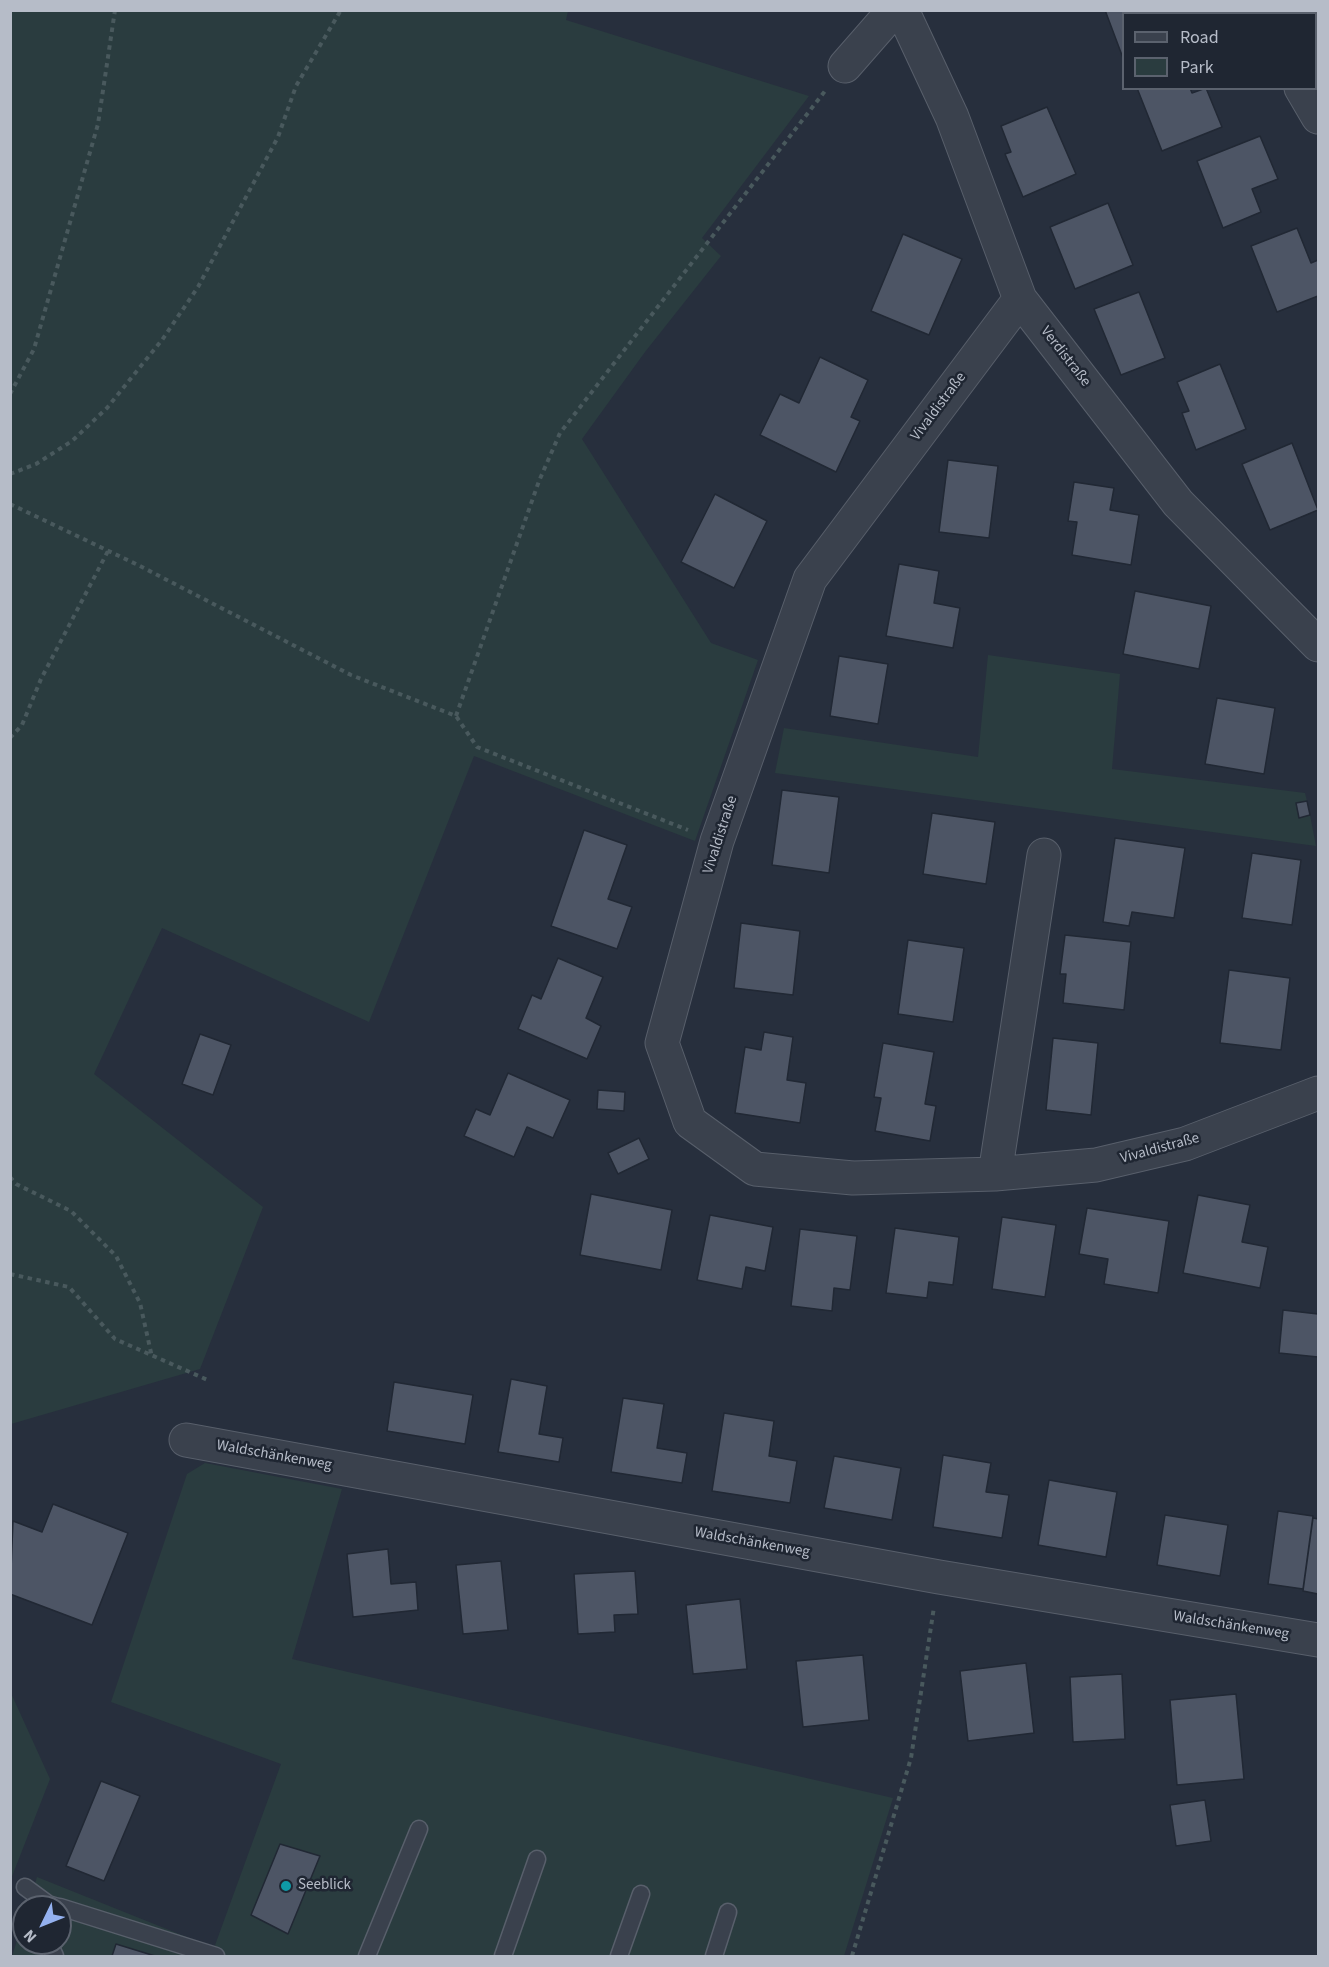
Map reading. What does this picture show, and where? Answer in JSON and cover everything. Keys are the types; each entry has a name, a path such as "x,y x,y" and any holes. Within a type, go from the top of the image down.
{"street":[{"path":"845,66 894,10"},
{"name":"Verdistraße","path":"902,10 952,117 1020,299 1178,502 1318,645"},
{"path":"1302,90 1318,117"},
{"name":"Vivaldistraße","path":"1020,299 810,579 717,841 662,1043 690,1122 755,1169 853,1178 995,1174 1096,1165 1185,1144 1318,1093"},
{"path":"995,1174 1044,855"},
{"name":"Waldschänkenweg","path":"186,1440 939,1577 1318,1640"}],"lane":[{"path":"367,1956 420,1829"},
{"path":"503,1956 537,1859"},
{"path":"25,1887 37,1895"},
{"path":"619,1956 642,1894"},
{"path":"72,1912 216,1956"},
{"path":"714,1956 728,1912"}],"path":[{"path":"10,394 34,350 98,124 116,10"},
{"path":"10,474 36,464 72,441 107,408 162,340 198,287 278,137 296,86 341,10"},
{"path":"456,716 540,481 560,433 604,373 845,66"},
{"path":"10,504 108,551 351,675 456,716 477,747 717,841"},
{"path":"10,738 22,725 41,679 108,551"},
{"path":"10,1177 16,1184 71,1211 116,1256 141,1303 152,1357"},
{"path":"10,1274 69,1287 115,1340 210,1381"},
{"path":"852,1956 911,1758 939,1577"}],"green space":[{"path":"11,10 568,11 566,20 809,96 702,238 721,256 645,352 582,439 711,643 758,660 695,841 474,756 369,1022 162,928 94,1074 263,1207 200,1369 11,1424"},
{"path":"988,655 1120,674 1112,769 1305,793 1307,801 1297,803 1299,818 1310,815 1316,846 775,773 784,728 978,757"},
{"path":"205,1463 342,1489 292,1659 893,1798 844,1956 12,1956 72,1955 72,1895 32,1895 37,1877 214,1948 281,1764 111,1702 187,1474"},
{"path":"10,1691 50,1779 11,1879 10,1879"}],"building":[{"path":"1105,10 1170,10 1170,12 1122,12 1122,55"},
{"path":"1138,90 1191,90 1192,93 1207,90 1222,127 1162,151"},
{"path":"1047,107 1076,174 1023,197 1005,154 1011,152 1001,126"},
{"path":"1260,136 1278,179 1252,189 1261,212 1223,228 1197,161"},
{"path":"1108,203 1133,265 1075,289 1050,227"},
{"path":"1297,228 1311,263 1318,260 1318,296 1277,312 1251,246"},
{"path":"903,234 962,259 929,335 871,311"},
{"path":"1139,292 1165,358 1121,375 1094,309"},
{"path":"820,357 868,380 851,417 860,421 836,472 760,435 780,394 799,403"},
{"path":"1220,364 1246,429 1196,450 1182,413 1189,411 1177,382"},
{"path":"1292,443 1318,510 1270,530 1242,464"},
{"path":"948,460 998,466 989,538 939,532"},
{"path":"1074,482 1114,488 1110,510 1139,515 1131,565 1072,555 1077,522 1068,521"},
{"path":"715,494 767,521 734,588 681,562"},
{"path":"899,564 939,571 934,603 960,608 953,648 886,636"},
{"path":"1135,591 1211,606 1199,669 1123,654"},
{"path":"839,656 888,664 878,724 830,716"},
{"path":"1217,698 1275,708 1264,774 1205,764"},
{"path":"782,790 839,797 829,873 772,865"},
{"path":"1307,801 1310,815 1299,818 1296,803"},
{"path":"932,813 995,822 986,884 923,874"},
{"path":"584,830 627,845 608,899 632,907 617,949 551,926"},
{"path":"1115,838 1185,848 1174,918 1132,912 1129,926 1103,922"},
{"path":"1252,853 1301,860 1292,925 1242,918"},
{"path":"741,923 800,931 793,995 734,988"},
{"path":"1065,935 1131,942 1124,1010 1063,1003 1066,974 1060,974"},
{"path":"908,940 964,948 953,1022 898,1014"},
{"path":"558,958 603,977 586,1018 601,1026 587,1059 518,1029 532,995 541,999"},
{"path":"1229,970 1290,978 1281,1050 1220,1043"},
{"path":"764,1032 793,1037 787,1080 806,1083 800,1123 735,1113 745,1047 761,1050"},
{"path":"200,1034 231,1045 213,1095 182,1084"},
{"path":"1053,1038 1098,1043 1091,1115 1046,1110"},
{"path":"883,1043 934,1052 925,1104 936,1106 930,1141 875,1131 881,1098 874,1097"},
{"path":"508,1073 570,1100 553,1138 527,1127 514,1157 464,1136 476,1109 490,1115"},
{"path":"598,1090 625,1092 624,1111 597,1109"},
{"path":"639,1138 649,1159 618,1174 608,1153"},
{"path":"591,1194 672,1210 661,1270 580,1255"},
{"path":"1198,1195 1250,1205 1242,1242 1268,1247 1260,1288 1183,1273"},
{"path":"1087,1208 1169,1221 1158,1293 1104,1284 1108,1259 1079,1254"},
{"path":"710,1215 773,1227 765,1271 746,1267 742,1289 697,1280"},
{"path":"1002,1217 1056,1225 1045,1297 992,1289"},
{"path":"895,1228 959,1237 953,1285 929,1282 927,1298 886,1293"},
{"path":"800,1229 857,1236 850,1290 834,1288 832,1311 791,1306"},
{"path":"1283,1310 1318,1314 1318,1357 1279,1353"},
{"path":"511,1379 547,1386 539,1434 563,1438 559,1462 498,1452"},
{"path":"394,1382 473,1395 465,1444 387,1431"},
{"path":"623,1398 664,1404 657,1448 687,1453 682,1483 611,1472"},
{"path":"724,1413 774,1421 769,1456 797,1461 790,1503 712,1491"},
{"path":"943,1455 991,1463 986,1492 1009,1495 1002,1538 933,1527"},
{"path":"834,1456 901,1468 892,1520 824,1508"},
{"path":"1049,1480 1117,1492 1106,1557 1038,1545"},
{"path":"53,1504 128,1533 92,1625 10,1594 13,1521 42,1532"},
{"path":"1278,1511 1313,1516 1303,1589 1268,1584"},
{"path":"1165,1515 1228,1525 1220,1576 1157,1565"},
{"path":"1313,1518 1318,1519 1318,1594 1303,1591"},
{"path":"388,1549 391,1584 416,1582 418,1610 353,1617 347,1554"},
{"path":"501,1561 508,1630 463,1634 456,1565"},
{"path":"635,1571 638,1614 614,1615 615,1632 578,1634 574,1574"},
{"path":"740,1599 747,1669 693,1674 686,1605"},
{"path":"863,1655 869,1720 803,1727 796,1661"},
{"path":"1026,1663 1034,1733 968,1741 960,1671"},
{"path":"1122,1674 1125,1739 1073,1742 1070,1677"},
{"path":"1236,1694 1244,1779 1177,1785 1170,1700"},
{"path":"101,1781 140,1796 104,1881 66,1866"},
{"path":"1205,1800 1211,1841 1176,1846 1170,1805"},
{"name":"Seeblick","path":"280,1844 320,1856 288,1934 251,1915"},
{"path":"116,1944 155,1956 112,1956"}],"place":[{"name":"Seeblick","path":"286,1886"}]}
